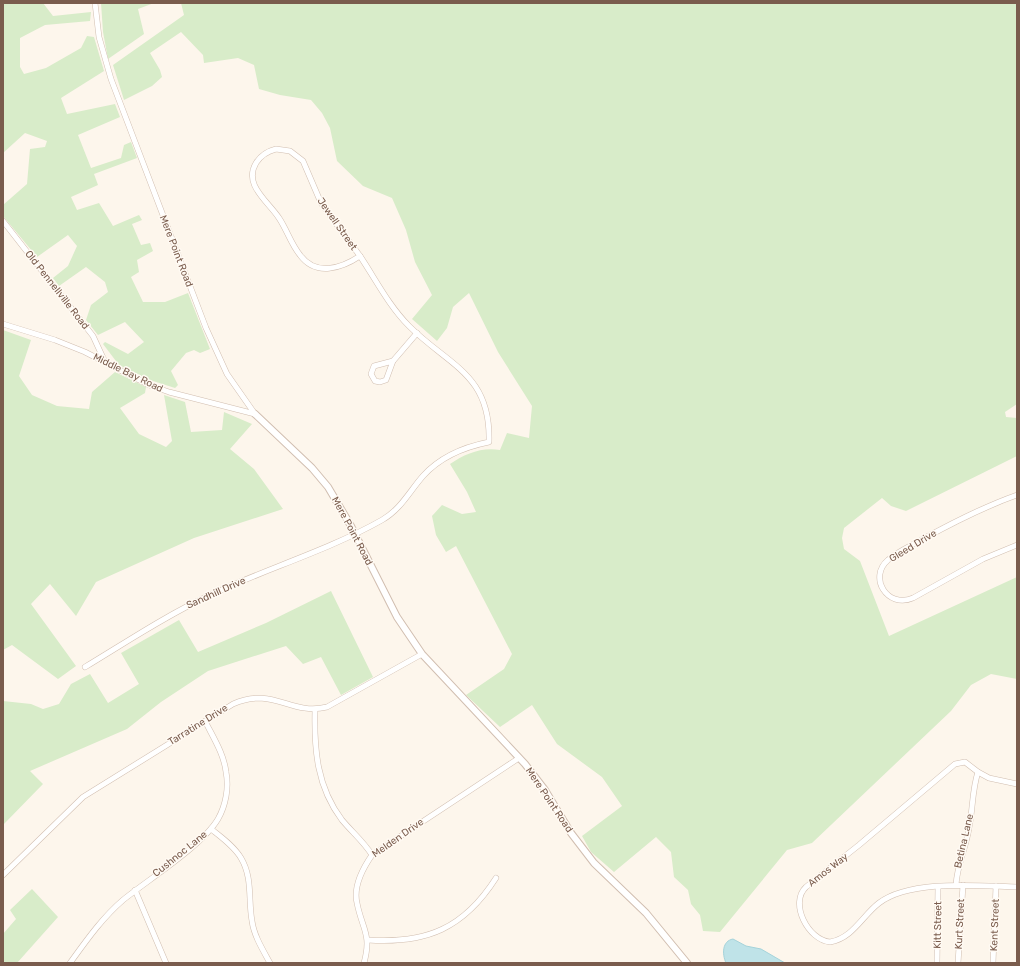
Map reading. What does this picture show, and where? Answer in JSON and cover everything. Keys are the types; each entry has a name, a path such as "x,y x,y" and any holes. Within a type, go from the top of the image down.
{"street":[{"name":"Mere Point Road","path":"95,3 99,37 110,79 206,328 227,374 255,414 320,477 335,498 355,534 397,618 422,654 519,758 541,784 571,833 594,863 646,913 686,963"},
{"name":"Jewell Street","path":"360,256 346,265 328,269 314,266 304,260 279,217 255,188 253,183 253,171 260,157 268,152 281,149 290,151 303,161 321,203 360,256 389,302 418,333 456,364 473,381 484,404 489,442"},
{"name":"Old Pennellville Road","path":"3,221 93,336 105,362"},
{"name":"Middle Bay Road","path":"3,324 55,340 105,362 149,385 169,392 255,414"},
{"path":"393,361 374,366 371,374 375,381 380,382 386,380 393,361 418,333"},
{"name":"Sandhill Drive","path":"85,667 171,616 209,596 355,534 391,514 405,500 423,476 441,460 462,450 489,442"},
{"name":"Gleed Drive","path":"1017,495 980,508 897,554 883,566 880,577 881,583 886,594 895,600 909,600 983,559 1017,545"},
{"name":"Tarratine Drive","path":"3,875 83,797 233,704 251,698 270,698 299,708 315,710 327,707 422,654"},
{"path":"315,710 315,750 324,788 336,812 372,855"},
{"name":"Cushnoc Lane","path":"70,963 104,918 135,890 191,847 211,829 223,808 227,784 226,772 218,747 205,721"},
{"name":"Melden Drive","path":"364,963 368,940 356,902 356,894 361,874 372,855 519,758"},
{"name":"Amos Way","path":"1017,784 989,778 965,762 954,764 859,845 806,887 800,895 799,901 804,920 811,931 820,939 830,942 848,934 872,909 888,898 905,891 963,885 1017,887"},
{"name":"Betina Lane","path":"956,886 958,866 969,828 974,784 978,772"},
{"path":"211,829 238,853 245,864 250,884 250,909 253,927 270,963"},
{"path":"368,940 395,941 414,939 433,934 473,908 486,894 496,878"},
{"name":"Kurt Street","path":"958,963 963,885"},
{"name":"Kent Street","path":"993,963 996,886"},
{"name":"Kitt Street","path":"937,963 938,888"},
{"path":"135,890 166,963"}],"green space":[{"path":"3,3 43,3 53,16 91,12 90,21 45,25 20,38 20,67 24,74 46,68 81,48 87,36 94,37 104,71 61,98 67,114 115,104 120,117 78,135 91,168 121,158 124,145 131,142 137,158 94,174 98,185 71,197 77,210 99,203 113,226 139,215 142,220 132,224 141,245 150,243 153,251 137,260 139,272 131,277 143,302 165,302 188,293 210,349 200,353 194,350 186,353 171,371 178,385 175,388 150,380 119,365 103,344 105,342 128,354 144,342 125,322 98,335 86,320 91,305 108,292 105,282 86,267 59,286 53,278 68,266 77,246 68,235 37,257 3,216 3,205 27,184 30,149 45,147 47,141 25,133 3,153"},
{"path":"101,3 154,3 138,9 144,34 108,59 103,32"},
{"path":"181,3 1017,3 1017,404 1005,412 1006,417 1017,418 1017,456 906,511 891,506 882,498 844,528 842,538 844,549 860,561 889,636 1017,577 1017,679 991,674 971,685 951,711 812,843 787,850 720,932 703,931 700,915 691,904 688,890 674,877 671,852 656,837 614,872 591,852 582,836 622,806 602,777 557,744 532,705 500,727 466,695 504,669 512,654 456,546 446,552 436,535 432,516 442,505 462,514 476,512 467,492 450,464 461,457 480,450 500,450 507,433 529,438 532,406 498,352 469,293 453,307 447,328 437,341 412,319 432,295 415,262 406,230 392,198 363,186 337,161 330,128 322,113 311,100 280,95 259,89 254,65 238,58 204,63 203,55 181,32 150,53 160,70 162,77 152,86 124,100 113,65 184,15"},
{"path":"3,330 31,340 19,376 32,395 57,406 89,409 92,392 115,372 146,387 145,393 120,408 139,434 166,447 172,441 164,395 185,402 191,432 222,430 224,412 252,424 230,449 254,469 283,509 194,538 96,582 76,616 50,584 31,604 76,666 58,679 12,645 3,650"},
{"path":"331,591 373,677 341,695 321,657 303,664 286,646 208,671 161,702 127,729 30,771 43,784 3,825 3,701 31,704 43,709 59,704 71,684 90,674 108,703 139,684 121,653 179,620 198,652 266,623"},
{"path":"32,889 58,917 17,963 3,963 3,934 16,919 10,910"}],"water":[{"path":"733,939 746,946 761,949 785,963 726,963 724,948 729,940"}]}
